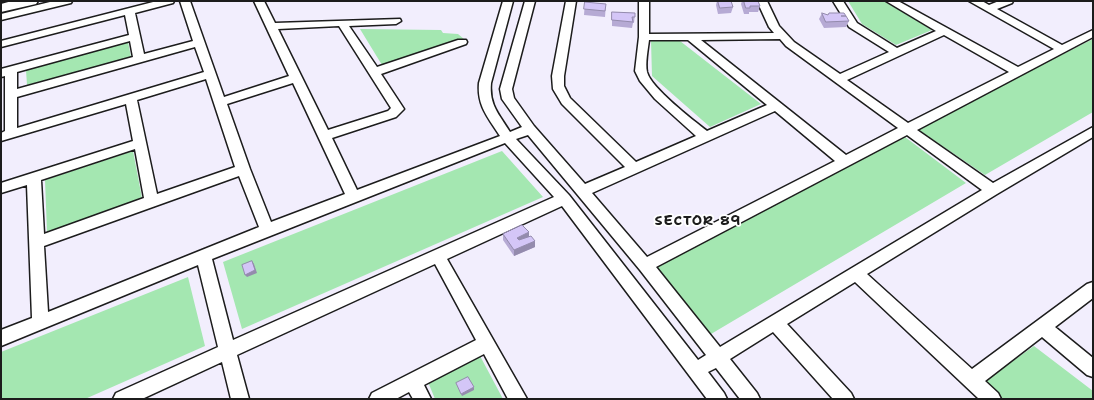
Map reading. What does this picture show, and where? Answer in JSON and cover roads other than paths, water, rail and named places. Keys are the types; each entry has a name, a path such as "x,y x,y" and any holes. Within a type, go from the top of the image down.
{"street":[{"path":"1,8 30,1"},
{"path":"1,17 67,1"},
{"path":"1,44 169,1"},
{"path":"186,1 243,169 267,230"},
{"path":"259,1 354,198"},
{"path":"508,1 485,83 484,94 486,104 508,138 564,199 718,399"},
{"path":"530,1 506,89 508,99 530,130 645,265 751,399"},
{"path":"571,1 558,76 560,92 566,101 634,168"},
{"path":"644,1 644,37 641,71 645,80 705,137"},
{"path":"762,1 774,27 781,36 992,190"},
{"path":"838,1 853,25 896,52"},
{"path":"891,1 1018,72"},
{"path":"974,1 1062,49"},
{"path":"989,9 1008,1"},
{"path":"129,11 140,59"},
{"path":"271,26 396,22"},
{"path":"324,136 397,112 398,109 342,23"},
{"path":"839,79 944,31"},
{"path":"645,265 1093,33"},
{"path":"644,37 781,36"},
{"path":"134,37 6,72 11,95 6,135 211,74"},
{"path":"691,37 845,162"},
{"path":"11,95 200,42"},
{"path":"374,72 462,42"},
{"path":"220,102 296,78"},
{"path":"131,98 152,202"},
{"path":"582,191 776,106"},
{"path":"1,338 204,257 267,230 530,130"},
{"path":"695,370 992,190 1093,131"},
{"path":"1,188 140,144"},
{"path":"37,242 243,169"},
{"path":"34,178 40,323"},
{"path":"122,399 564,199"},
{"path":"438,256 518,399"},
{"path":"204,257 240,399"},
{"path":"856,273 992,399"},
{"path":"972,380 1093,289"},
{"path":"774,322 845,399"},
{"path":"1042,328 1093,369"},
{"path":"378,399 486,344"},
{"path":"413,381 422,399"}],"district":[{"name":"SECTOR 89","path":"698,221"}]}
